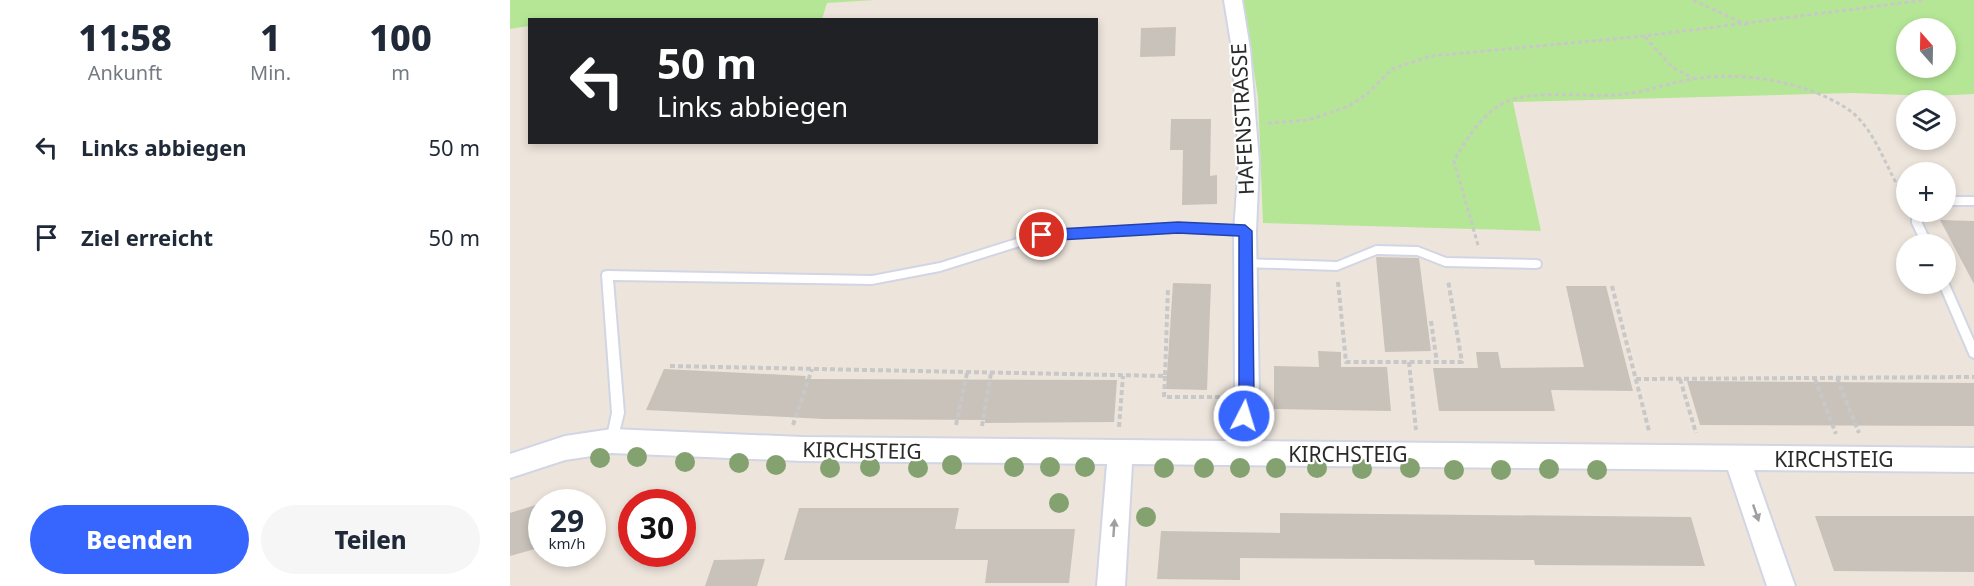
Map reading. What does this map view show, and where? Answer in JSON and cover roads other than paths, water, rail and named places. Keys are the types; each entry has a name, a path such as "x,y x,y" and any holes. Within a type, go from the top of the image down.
{"street":[{"name":"HAFENSTRASSE","path":"1233,0 1241,49 1249,162 1245,231 1247,397 1238,454"},
{"name":"KIRCHSTEIG","path":"510,466 565,448 612,441 785,449 1974,460"},
{"path":"1111,586 1120,453"},
{"path":"1737,458 1781,586"}],"lane":[{"path":"1956,201 1974,201"},
{"path":"612,441 618,413 607,275 872,280 940,267 1042,235 1178,228 1245,231"},
{"path":"1245,263 1337,266 1376,250 1418,251 1445,262 1536,264"},
{"path":"1948,294 1974,353"}]}
